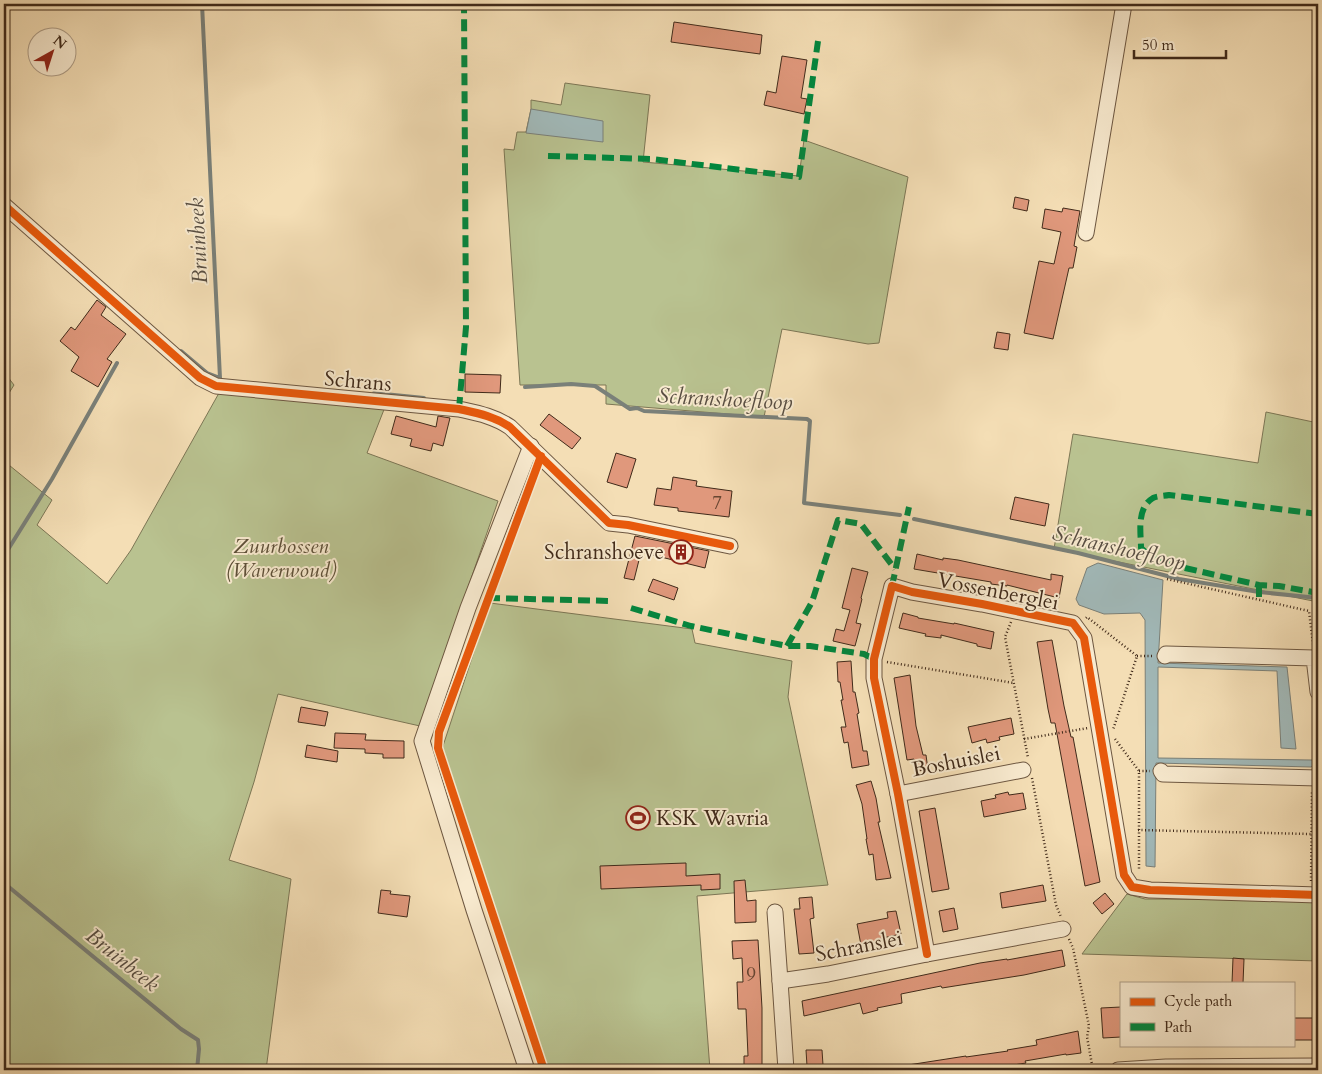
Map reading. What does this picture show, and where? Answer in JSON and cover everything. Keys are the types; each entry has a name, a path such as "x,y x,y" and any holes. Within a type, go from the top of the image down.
{"street":[{"path":"1086,233 1124,4"},
{"name":"Schrans","path":"4,205 200,378 216,386 459,408 497,418 531,446 609,523 628,525 730,546"},
{"path":"527,1070 468,892 422,741 468,608 531,446"},
{"name":"Vossenberglei","path":"927,954 898,794 874,678 874,659 892,586 912,592 1072,623 1084,638 1124,875 1132,887 1139,888"},
{"path":"1165,656 1166,654 1314,658 1318,692"},
{"name":"Boshuislei","path":"898,794 1027,767"},
{"path":"1161,772 1163,774 1316,778"},
{"path":"1139,888 1150,890 1314,895"},
{"path":"775,912 786,1070"},
{"name":"Schranslei","path":"780,981 828,974 1064,928"},
{"path":"1118,1070 1318,1066"}],"path":[{"path":"1168,579 1309,611 1314,658"},
{"path":"1015,611 1005,638 1024,739 1027,767 1056,905 1073,948 1089,1026 1087,1037 1093,1070"},
{"path":"1072,623 1087,617 1137,656 1112,734 1139,771 1138,870 1142,878 1139,888"},
{"path":"874,659 1014,683"},
{"path":"1024,739 1099,726"},
{"path":"1314,895 1311,834 1316,778"},
{"path":"1138,830 1311,834"}],"green space":[{"path":"565,83 650,95 643,162 799,176 804,140 908,177 879,343 868,344 782,329 764,417 606,404 606,385 520,385 504,149 514,150 517,132 526,132 531,100 561,105"},
{"path":"4,372 14,385 4,401"},
{"name":"Zuurbossen (Waverwoud)","path":"219,393 385,407 367,453 498,501 420,726 278,694 254,782 229,860 291,879 266,1070 4,1070 4,461 52,500 37,525 107,584 131,550"},
{"path":"1266,412 1318,423 1318,602 1054,549 1073,434 1258,463"},
{"name":"KSK Wavria","path":"490,603 692,629 695,643 792,661 788,697 828,885 697,896 710,1070 548,1070 441,752"},
{"path":"1127,894 1145,899 1318,900 1318,961 1082,954"}],"water":[{"path":"531,109 603,121 603,142 526,133"},
{"path":"1098,563 1163,580 1158,663 1287,667 1296,749 1281,748 1277,671 1158,667 1158,758 1312,760 1318,763 1311,767 1156,763 1155,867 1146,866 1145,620 1140,613 1104,614 1079,605 1076,599 1087,568"},
{"path":"1316,790 1318,790 1318,859 1316,858"}],"building":[{"path":"674,22 762,35 760,54 671,42"},
{"path":"782,56 807,60 801,98 807,99 804,114 764,105 767,91 776,93"},
{"path":"1015,197 1029,200 1027,211 1013,208"},
{"path":"1063,208 1080,211 1074,246 1077,247 1073,268 1069,268 1053,339 1024,333 1039,261 1054,264 1061,232 1042,228 1045,209 1062,212"},
{"path":"97,300 106,307 101,315 126,334 107,359 112,362 98,387 71,371 79,357 60,341 71,327 75,330"},
{"path":"997,332 1010,334 1008,350 994,348"},
{"path":"465,374 501,375 500,393 465,392"},
{"path":"549,414 581,438 572,449 540,425"},
{"path":"396,416 436,427 438,416 450,418 443,446 433,443 431,451 410,446 412,439 391,434"},
{"path":"616,453 636,459 627,488 607,482"},
{"path":"673,477 697,481 696,486 732,491 729,517 678,511 678,508 654,505 657,488 671,490"},
{"path":"1015,497 1049,504 1045,526 1010,519"},
{"path":"635,536 709,551 705,568 641,552 634,580 624,578"},
{"path":"917,554 943,560 943,558 958,560 1051,580 1051,574 1063,576 1059,598 1007,585 991,584 991,582 914,569"},
{"path":"852,568 868,572 856,623 861,624 855,646 833,641 836,629 844,631 850,610 842,608"},
{"path":"653,579 678,588 674,600 648,591"},
{"path":"903,613 918,618 954,623 994,632 991,649 941,635 941,638 925,636 926,634 899,628"},
{"path":"1052,640 1064,706 1071,737 1073,737 1100,882 1085,886 1055,723 1051,723 1048,709 1037,642"},
{"path":"851,661 853,692 855,692 859,713 857,714 863,751 867,751 869,765 852,768 848,742 844,743 841,727 846,727 840,682 838,682 837,662"},
{"path":"910,675 916,726 923,755 926,755 928,770 916,771 914,759 907,760 894,678"},
{"path":"301,707 328,712 325,726 298,722"},
{"path":"1011,718 1014,734 999,737 1000,740 987,743 986,739 972,743 968,727"},
{"path":"335,733 366,734 365,740 404,741 404,758 383,758 383,754 365,753 365,749 334,748"},
{"path":"307,745 338,751 337,762 305,757"},
{"path":"871,781 891,878 876,880 873,854 869,855 862,804 856,785"},
{"path":"1008,792 1009,795 1023,793 1026,809 984,817 981,801 996,798 995,795"},
{"path":"935,808 949,889 932,892 919,811"},
{"path":"686,863 686,876 720,874 720,889 701,890 701,885 601,889 600,866"},
{"path":"745,880 747,901 756,900 756,922 735,923 734,881"},
{"path":"1043,885 1046,901 1002,908 1000,893"},
{"path":"381,890 391,891 390,894 410,896 407,917 378,913"},
{"path":"1105,893 1114,904 1102,914 1093,903"},
{"path":"812,897 814,918 810,919 814,953 799,954 794,909 800,909 799,898"},
{"path":"954,908 958,929 943,932 939,911"},
{"path":"896,911 901,934 878,939 878,942 861,945 857,924 888,918 887,912"},
{"path":"758,940 762,1008 762,1070 744,1070 744,1056 748,1056 746,1009 738,1009 737,982 743,982 742,958 733,959 732,941"},
{"path":"1062,950 1065,966 1024,975 942,988 941,986 901,994 902,1003 877,1008 878,1010 863,1014 860,1003 804,1016 802,1001 980,963"},
{"path":"1233,958 1244,959 1243,982 1232,982"},
{"path":"1120,1007 1120,1037 1103,1038 1101,1008"},
{"path":"1294,1018 1316,1018 1316,1040 1294,1040"},
{"path":"1078,1031 1081,1053 1025,1061 1026,1063 982,1070 909,1070 908,1065 1008,1051 1037,1045 1036,1040"},
{"path":"806,1050 822,1050 823,1065 807,1066"}],"waterway":[{"name":"Bruinbeek","path":"181,351 207,373 220,378 202,4"},
{"name":"Bruinbeek","path":"4,556 52,479 117,363"},
{"name":"Schranshoefloop","path":"525,387 571,384 595,386 630,409 637,408 644,411 807,419 810,421 804,503 900,515"},
{"name":"Schranshoefloop","path":"374,393 424,398"},
{"name":"Schranshoefloop","path":"914,519 1078,553 1179,579 1259,592 1318,598"},
{"name":"Bruinbeek","path":"4,883 181,1029 198,1040 197,1070"}],"marked path":[{"path":"459,409 466,327 464,4"},
{"path":"548,156 652,159 799,177 818,41"},
{"path":"1318,514 1169,495 1155,497 1148,502 1142,514 1140,528 1141,548 1152,558 1185,568 1259,585 1279,586 1318,593"},
{"path":"892,586 909,507"},
{"path":"787,646 812,602 838,520 861,524 895,569"},
{"path":"1259,585 1259,600"},
{"path":"488,598 613,601"},
{"path":"631,608 691,626 787,646 810,646 864,654 874,659"}],"cycle path":[{"path":"4,205 200,378 216,386 459,409 485,415 510,427 609,523 628,525 730,546"},
{"path":"541,456 439,732 438,748 544,1070"},
{"path":"927,954 898,794 874,678 874,659 892,586 912,592 1073,623 1084,638 1124,875 1132,887 1150,890 1318,895"}],"place":[{"name":"Schranshoeve","path":"681,552"},
{"name":"KSK Wavria","path":"638,818"}]}
